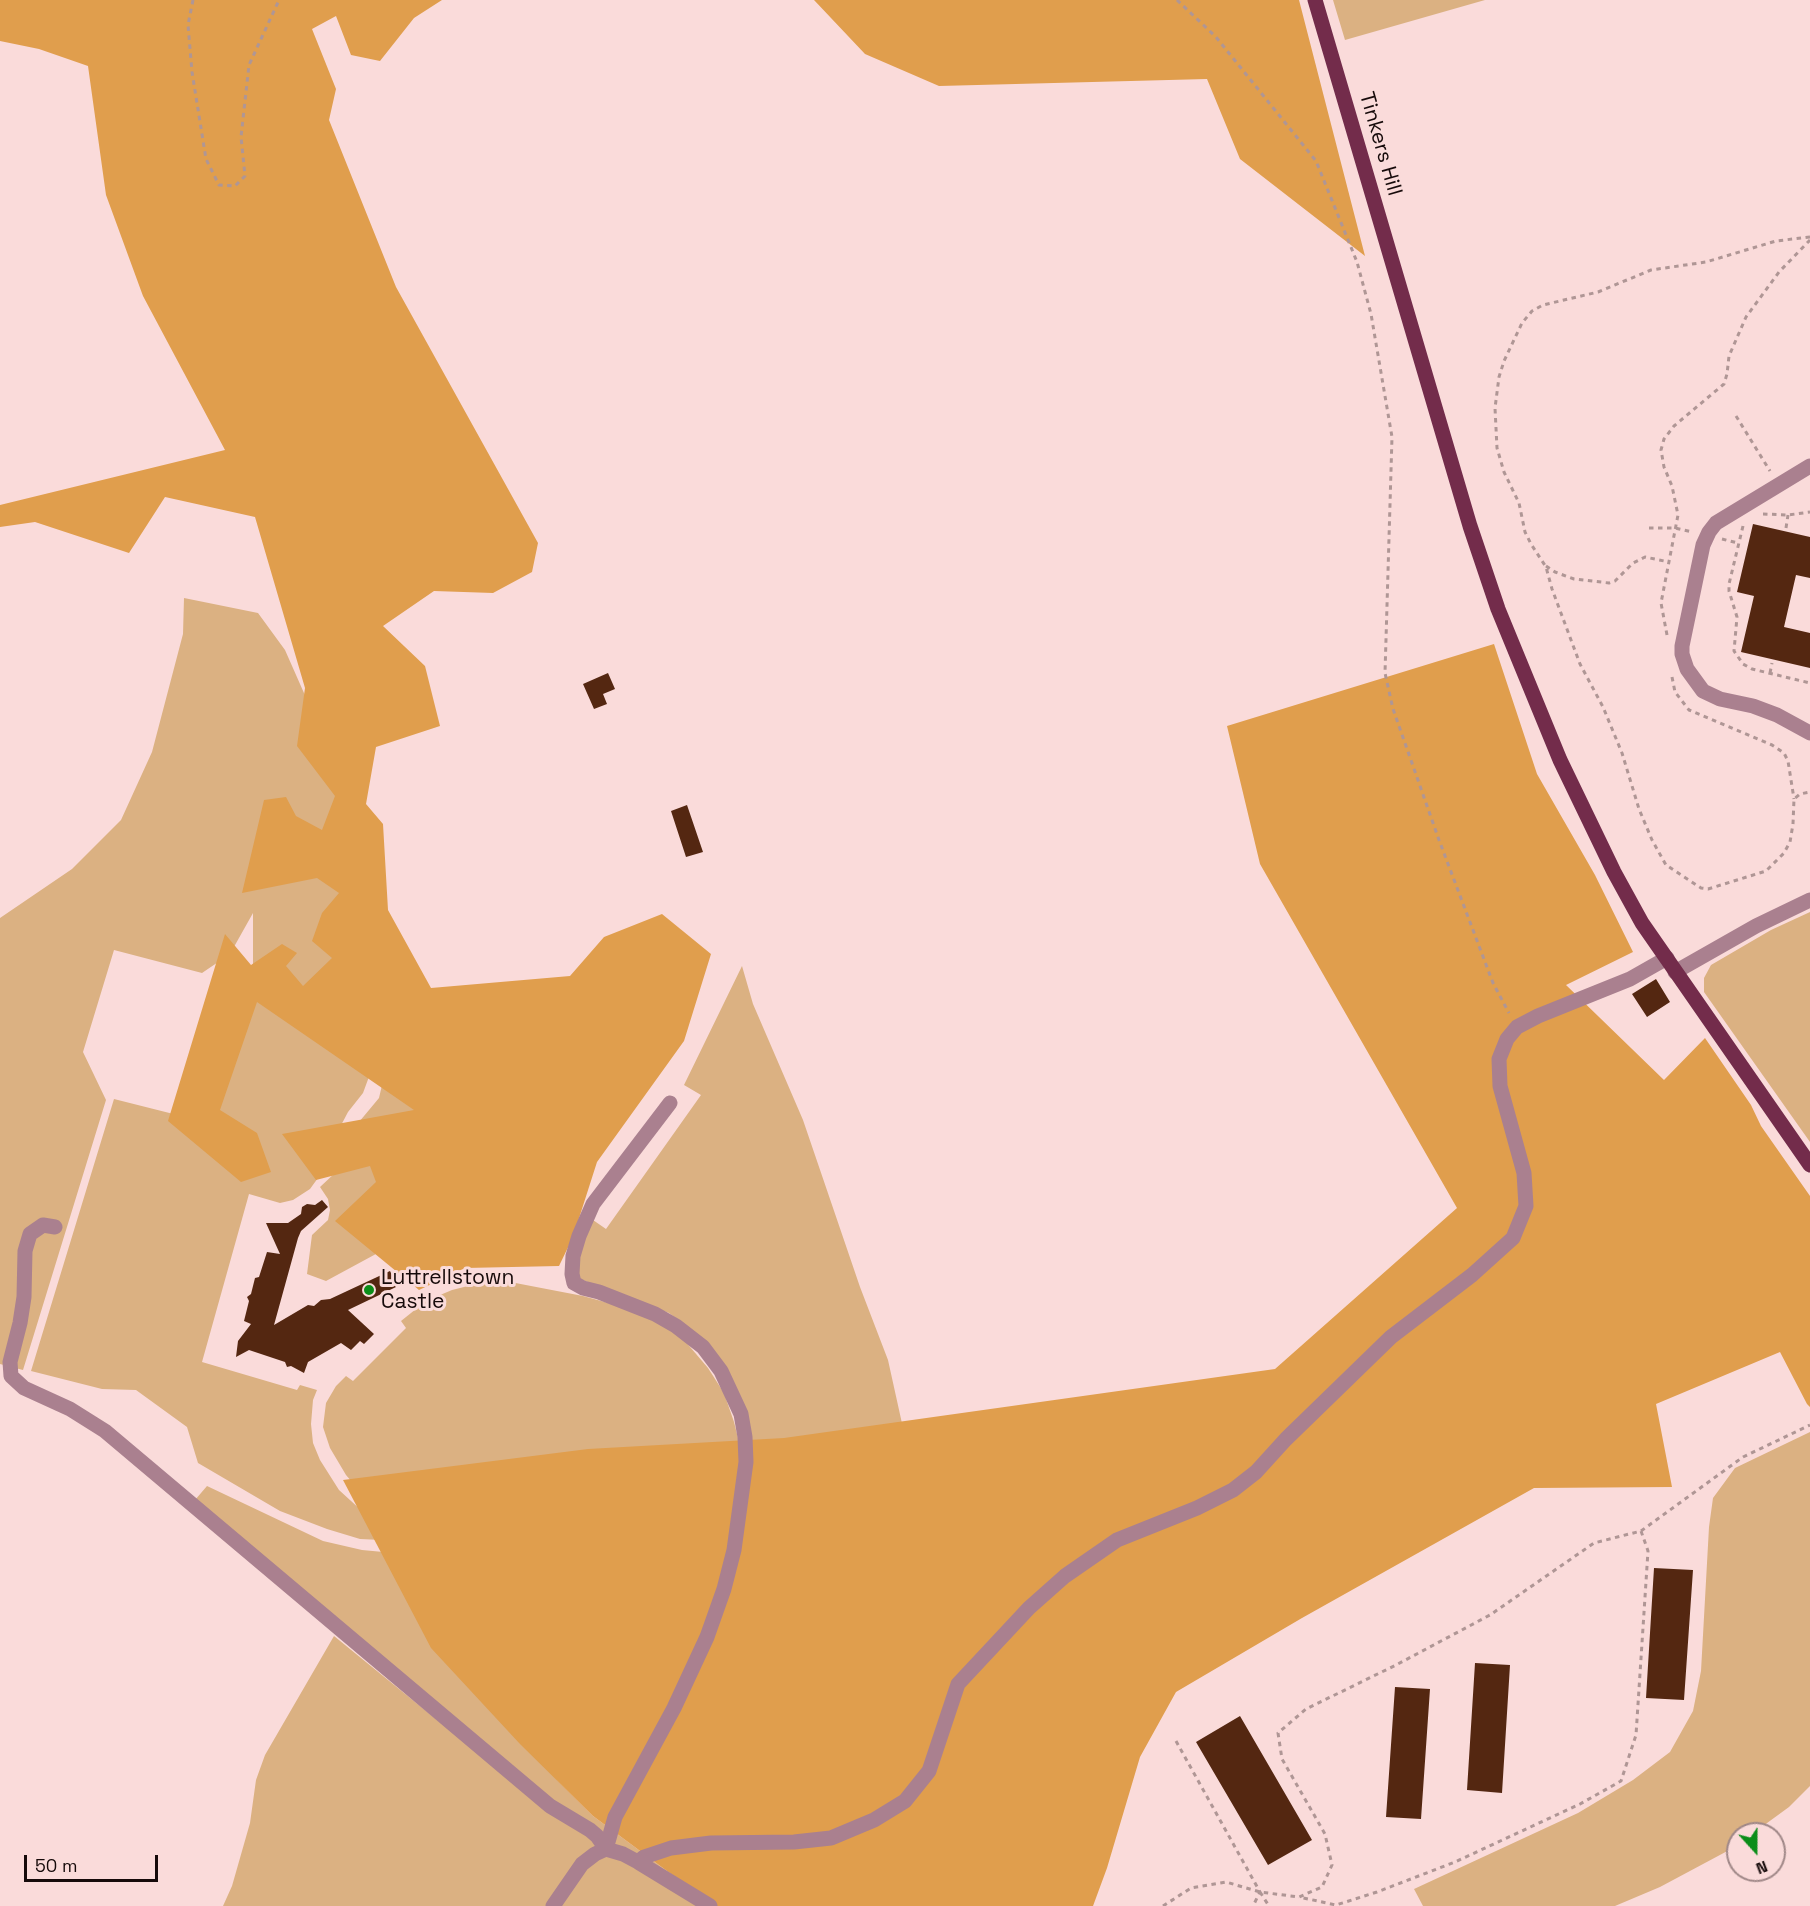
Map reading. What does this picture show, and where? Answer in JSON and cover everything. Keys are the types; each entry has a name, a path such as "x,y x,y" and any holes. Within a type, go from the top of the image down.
{"main road":[{"name":"Tinkers Hill","path":"1315,0 1470,526 1498,609 1560,760 1614,872 1642,923 1810,1165"}],"street":[{"path":"1810,466 1716,524 1708,532 1686,622 1682,654 1692,678 1703,691 1777,715 1810,733"},
{"path":"638,1862 644,1857 671,1848 711,1843 794,1842 831,1838 874,1820 905,1801 928,1771 958,1684 1029,1608 1065,1576 1117,1540 1197,1508 1233,1490 1256,1472 1286,1439 1391,1337 1472,1275 1513,1238 1526,1206 1524,1173 1500,1086 1499,1059 1507,1040 1517,1027 1538,1016 1671,965 1810,900"},
{"path":"553,1906 582,1864 606,1849 615,1817 674,1708 707,1637 724,1589 734,1550 746,1462 745,1437 741,1414 722,1371 703,1347 676,1326 655,1314 583,1288 574,1283 572,1274 576,1246 593,1204 670,1102"},
{"path":"55,1227 42,1225 30,1234 25,1251 24,1298 10,1362 11,1376 24,1388 70,1409 105,1431 550,1806 590,1830 606,1849 638,1862 710,1906"}],"path":[{"path":"193,0 188,25 192,72 206,159 219,185 236,186 245,176 241,137 249,65 279,0"},
{"path":"1177,0 1216,37 1316,161 1357,262 1371,314 1392,437 1385,673 1393,709 1465,911 1493,983 1517,1027"},
{"path":"1810,237 1757,245 1706,262 1651,270 1598,292 1543,305 1532,311 1511,343 1498,377 1496,408 1497,448 1504,472 1518,503 1525,531 1549,575 1552,590 1580,664 1597,692 1607,715 1622,753 1639,809 1666,865 1701,888 1708,889 1766,871 1784,853 1790,842 1794,799 1800,794 1810,792"},
{"path":"1736,417 1779,485"},
{"path":"1759,515 1810,512"},
{"path":"1785,528 1788,515"},
{"path":"1747,520 1741,531 1729,584 1737,617 1734,651 1743,664 1752,669 1810,683"},
{"path":"1544,564 1555,572 1574,579 1609,583 1615,581 1633,563 1645,557 1669,562"},
{"path":"1770,674 1772,663"},
{"path":"1299,1897 1322,1887 1332,1865 1324,1834 1282,1759 1278,1733 1306,1710 1490,1615 1594,1543 1641,1531 1743,1457 1810,1425"},
{"path":"1163,1906 1191,1888 1226,1882 1260,1892 1336,1905 1455,1862 1580,1804 1621,1781 1636,1735 1648,1551 1641,1531"},
{"path":"1176,1741 1269,1906"},
{"path":"1253,1906 1260,1892"}],"shaded area":[{"path":"0,0 442,0 414,18 380,61 351,55 336,16 312,29 336,89 329,120 396,287 538,543 532,572 493,593 434,591 383,626 425,666 440,726 376,747 366,804 383,824 388,910 431,988 570,976 604,937 662,914 711,954 684,1041 597,1162 573,1237 559,1266 465,1268 419,1290 335,1221 376,1182 370,1166 316,1180 282,1134 414,1110 257,1002 220,1110 257,1133 271,1172 241,1182 168,1121 225,934 251,965 282,944 297,953 286,966 303,986 332,958 312,941 322,913 339,893 317,878 242,893 264,800 286,797 296,816 322,830 335,796 297,746 305,688 255,517 165,497 129,553 35,522 0,527 0,505 225,450 143,296 106,195 88,66 39,49 0,41"},
{"path":"814,0 1299,0 1365,256 1240,159 1207,79 939,86 865,54"},
{"path":"1333,0 1485,0 1345,40"},
{"path":"184,598 258,613 285,650 315,718 358,771 370,1074 363,1093 348,1112 337,1133 323,1171 310,1189 293,1200 280,1203 249,1194 202,1362 297,1390 300,1385 317,1390 313,1400 311,1424 313,1443 320,1460 339,1490 362,1511 403,1541 360,1539 280,1511 198,1463 187,1427 136,1390 102,1389 31,1371 114,1099 213,1124 253,974 253,913 230,954 202,973 114,950 83,1052 106,1100 23,1370 0,1364 0,918 72,869 121,820 152,752 183,634"},
{"path":"1494,644 1537,774 1595,875 1633,952 1566,985 1664,1080 1705,1038 1751,1105 1761,1126 1810,1196 1810,1407 1780,1352 1656,1404 1672,1487 1534,1488 1302,1618 1176,1692 1140,1757 1107,1868 1093,1906 717,1906 593,1816 520,1744 431,1648 343,1480 588,1449 784,1438 1275,1369 1457,1208 1260,864 1227,726"},
{"path":"1810,912 1810,1142 1704,992 1704,978 1711,965 1771,930"},
{"path":"742,966 753,1004 803,1120 860,1287 888,1360 903,1428 751,1454 701,1337 669,1313 580,1279 577,1265 581,1244 593,1220 606,1229 701,1095 684,1085"},
{"path":"386,1068 429,1068 411,1235 326,1281 307,1274 312,1235 328,1220 330,1210 328,1199 320,1187 335,1173 354,1128 379,1098"},
{"path":"505,1281 583,1296 623,1307 662,1324 685,1341 708,1368 724,1393 738,1438 738,1463 358,1489 346,1475 330,1448 323,1427 326,1403 336,1386 346,1376 353,1381 406,1328 401,1321 426,1301 452,1290 476,1284"},
{"path":"1810,1432 1810,1786 1789,1807 1768,1822 1726,1822 1726,1851 1660,1887 1615,1906 1423,1906 1414,1889 1578,1813 1633,1780 1670,1752 1693,1711 1701,1671 1709,1527 1713,1498 1735,1468"},
{"path":"207,1486 323,1541 362,1550 394,1553 558,1781 593,1816 717,1906 223,1906 232,1886 250,1823 256,1780 265,1755 334,1636 501,1772 195,1500"}],"building":[{"path":"1753,524 1810,537 1810,578 1796,575 1784,627 1810,633 1810,668 1741,652 1754,596 1737,592"},
{"path":"608,673 615,689 603,694 607,704 594,709 583,684"},
{"path":"687,805 703,852 686,857 671,811"},
{"path":"1656,979 1670,1002 1647,1017 1632,994"},
{"name":"Luttrellstown Castle","path":"322,1200 328,1207 301,1231 298,1238 274,1325 308,1305 314,1306 321,1300 330,1299 390,1271 396,1287 348,1310 374,1334 364,1344 360,1341 351,1350 341,1343 308,1362 304,1373 291,1366 287,1367 285,1362 249,1350 236,1357 238,1341 251,1324 244,1321 249,1301 247,1297 251,1294 255,1278 259,1277 267,1252 280,1254 266,1223 288,1223 301,1214 302,1207 307,1204 315,1205"},
{"path":"1654,1568 1693,1570 1684,1700 1646,1698"},
{"path":"1475,1663 1510,1665 1502,1793 1467,1790"},
{"path":"1395,1687 1430,1689 1421,1819 1386,1817"},
{"path":"1240,1716 1312,1840 1268,1865 1196,1742"}],"place":[{"name":"Luttrellstown Castle","path":"369,1290"}]}
